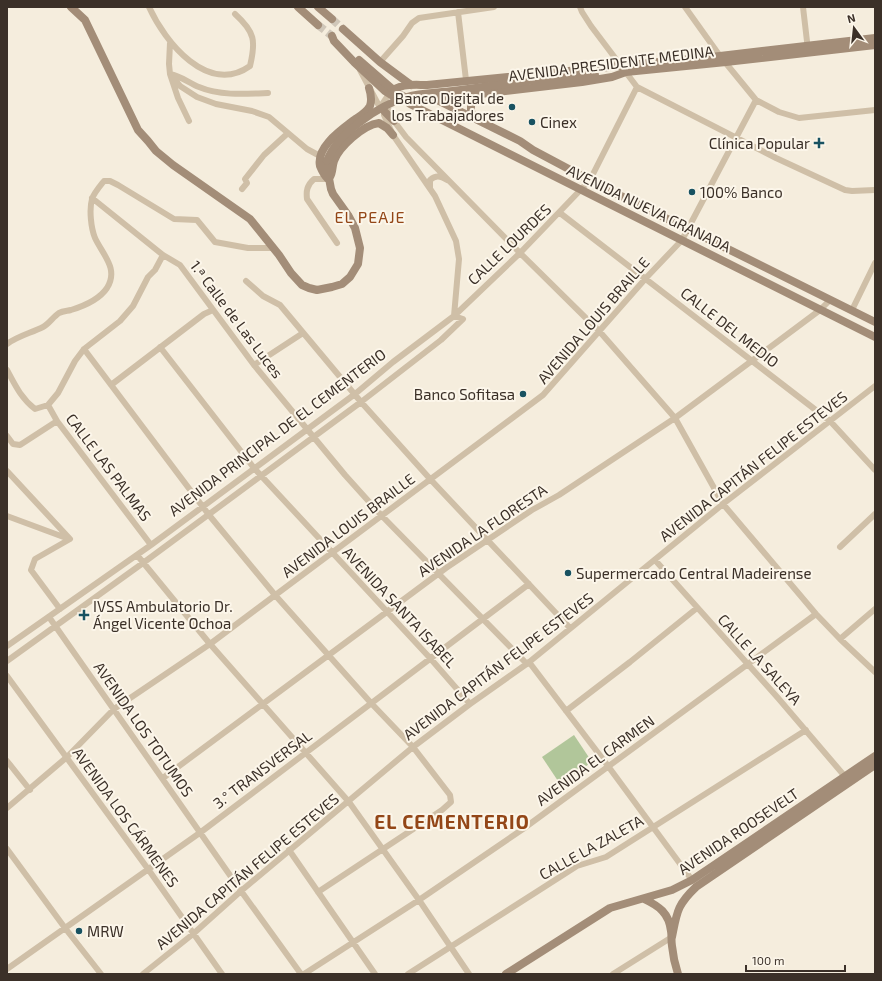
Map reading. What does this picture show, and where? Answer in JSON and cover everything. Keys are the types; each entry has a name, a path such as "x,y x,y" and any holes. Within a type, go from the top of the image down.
{"street":[{"path":"72,7 85,20 138,130 156,151 174,166 250,219 273,248 290,273 302,285 317,290 342,284 350,277 358,264 360,248 358,238 348,215 333,194 329,179 327,161 336,143 359,123 383,109 405,100 535,80 623,69"},
{"path":"149,7 170,43 187,59 202,69 226,75 241,72 250,66 253,52 253,37 246,24 235,14"},
{"path":"298,7 318,25"},
{"path":"318,7 332,19"},
{"path":"380,62 403,36 412,23 419,18 494,7"},
{"path":"580,7 591,26 637,87 776,158 844,190 875,190"},
{"path":"685,7 723,59 756,100 778,112 799,118 875,110"},
{"path":"803,7 808,49"},
{"path":"458,12 466,80"},
{"path":"343,29 380,62 417,89"},
{"path":"332,36 389,94 405,100"},
{"name":"AVENIDA PRESIDENTE MEDINA","path":"409,84 427,85 466,80 623,69 808,49 875,38"},
{"path":"170,43 170,74 178,98 189,121"},
{"name":"AVENIDA PRESIDENTE MEDINA","path":"808,49 875,45"},
{"path":"356,61 364,58 364,48"},
{"name":"AVENIDA PRESIDENTE MEDINA","path":"405,100 434,99 582,82 612,77 623,69 654,62 723,59"},
{"path":"356,61 405,100"},
{"path":"356,61 378,104"},
{"path":"170,74 181,77 199,87 213,91 234,94 268,93"},
{"path":"170,74 180,86 197,97 216,104 252,111 269,117 307,149 320,156"},
{"path":"393,134 383,103 389,94 396,88 409,84"},
{"path":"590,180 637,87"},
{"path":"329,179 322,172 319,161 320,156 326,145 336,134 366,112 371,103 369,88"},
{"name":"AVENIDA NUEVA GRANADA","path":"425,94 520,141 533,150 590,180 875,322"},
{"path":"474,118 470,104 482,94"},
{"name":"AVENIDA NUEVA GRANADA","path":"405,100 875,337"},
{"path":"688,229 756,100"},
{"path":"385,112 406,137 600,332 675,418 723,504 816,614 875,672"},
{"path":"7,661 143,564 361,402 441,340 463,319 454,316 459,259 456,241 439,203 393,134 379,123 359,132 345,144 337,155 334,161 332,174 329,179"},
{"path":"242,189 247,183 245,179 264,156 288,133"},
{"path":"431,190 430,180 434,177 440,176 450,181"},
{"path":"329,179 314,179 309,184 306,193 307,199 337,243"},
{"name":"CALLE LOURDES","path":"454,316 560,213 590,180"},
{"path":"7,344 16,338 44,326 58,314 88,304 100,296 107,288 112,275 111,268 95,237 91,216 92,198 104,181 110,181 174,219 197,220 215,242 248,248 273,248"},
{"name":"1.ª Calle de Las Luces","path":"92,198 163,255 180,265 254,365 330,458 382,515 528,663 608,766 692,880"},
{"name":"CALLE DEL MEDIO","path":"560,213 830,421 875,470"},
{"name":"AVENIDA LOUIS BRAILLE","path":"7,808 67,758 114,709 210,644 543,395 646,278 682,240 688,229"},
{"path":"7,370 18,391 26,402 35,408 48,405 58,393 75,361 84,349 120,321 133,306 148,277 155,270 163,255"},
{"path":"852,310 875,263"},
{"path":"246,281 263,296 280,305 361,402 431,480 570,628"},
{"name":"AVENIDA LA FLORESTA","path":"163,778 330,656 439,573 532,510 559,495 675,418 820,310 830,300"},
{"path":"111,384 204,314 213,310"},
{"name":"AVENIDA PRINCIPAL DE EL CEMENTERIO","path":"7,646 152,545 202,506 355,394 393,362 454,316"},
{"path":"254,365 303,333"},
{"name":"AVENIDA SANTA ISABEL","path":"160,347 254,468 430,658 470,704"},
{"path":"84,349 209,515 275,595 412,747 450,795 451,802 435,816 318,892"},
{"name":"AVENIDA CAPITÁN FELIPE ESTEVES","path":"143,974 193,934 289,850 412,747 528,663 723,504 875,386"},
{"name":"CALLE LAS PALMAS","path":"48,405 57,421 152,545"},
{"path":"7,436 13,444 20,445 57,421"},
{"path":"7,471 70,539"},
{"path":"840,547 875,514"},
{"path":"7,516 70,539"},
{"path":"60,609 31,570 35,559 70,539"},
{"path":"137,555 210,644 306,752 348,802 384,849 469,974"},
{"name":"CALLE LA SALEYA","path":"655,560 806,730 847,779"},
{"name":"3.° TRANSVERSAL","path":"7,969 201,832 529,584"},
{"path":"566,711 697,608"},
{"path":"840,639 875,609"},
{"name":"AVENIDA EL CARMEN","path":"303,974 419,900 523,828 816,614"},
{"name":"AVENIDA LOS TOTUMOS","path":"49,617 241,891 303,974"},
{"name":"AVENIDA LOS CÁRMENES","path":"7,676 148,869 222,974"},
{"name":"CALLE LA ZALETA","path":"408,974 577,866 606,857 806,730"},
{"name":"AVENIDA ROOSEVELT","path":"672,937 675,918 682,901 696,887 847,779 875,756"},
{"path":"7,761 30,790"},
{"name":"AVENIDA ROOSEVELT","path":"506,974 610,908 672,890 692,880 847,779 875,765"},
{"path":"7,849 101,974"},
{"path":"289,850 375,974"},
{"path":"644,899 659,906 663,911 671,929 671,944 678,974"},
{"path":"613,974 672,937"}],"green space":[{"path":"574,735 592,762 560,784 542,757"}],"tunnel":[{"path":"332,19 343,29"},
{"path":"318,25 332,36"}],"place":[{"name":"Banco Digital de los Trabajadores","path":"512,107"},
{"name":"Cinex","path":"532,122"},
{"name":"Clínica Popular","path":"819,143"},
{"name":"100% Banco","path":"692,192"},
{"name":"Banco Sofitasa","path":"523,394"},
{"name":"Supermercado Central Madeirense","path":"568,573"},
{"name":"IVSS Ambulatorio Dr. Ángel Vicente Ochoa","path":"84,615"},
{"name":"MRW","path":"79,931"}],"district":[{"name":"EL PEAJE","path":"370,216"},
{"name":"EL CEMENTERIO","path":"452,821"}]}
